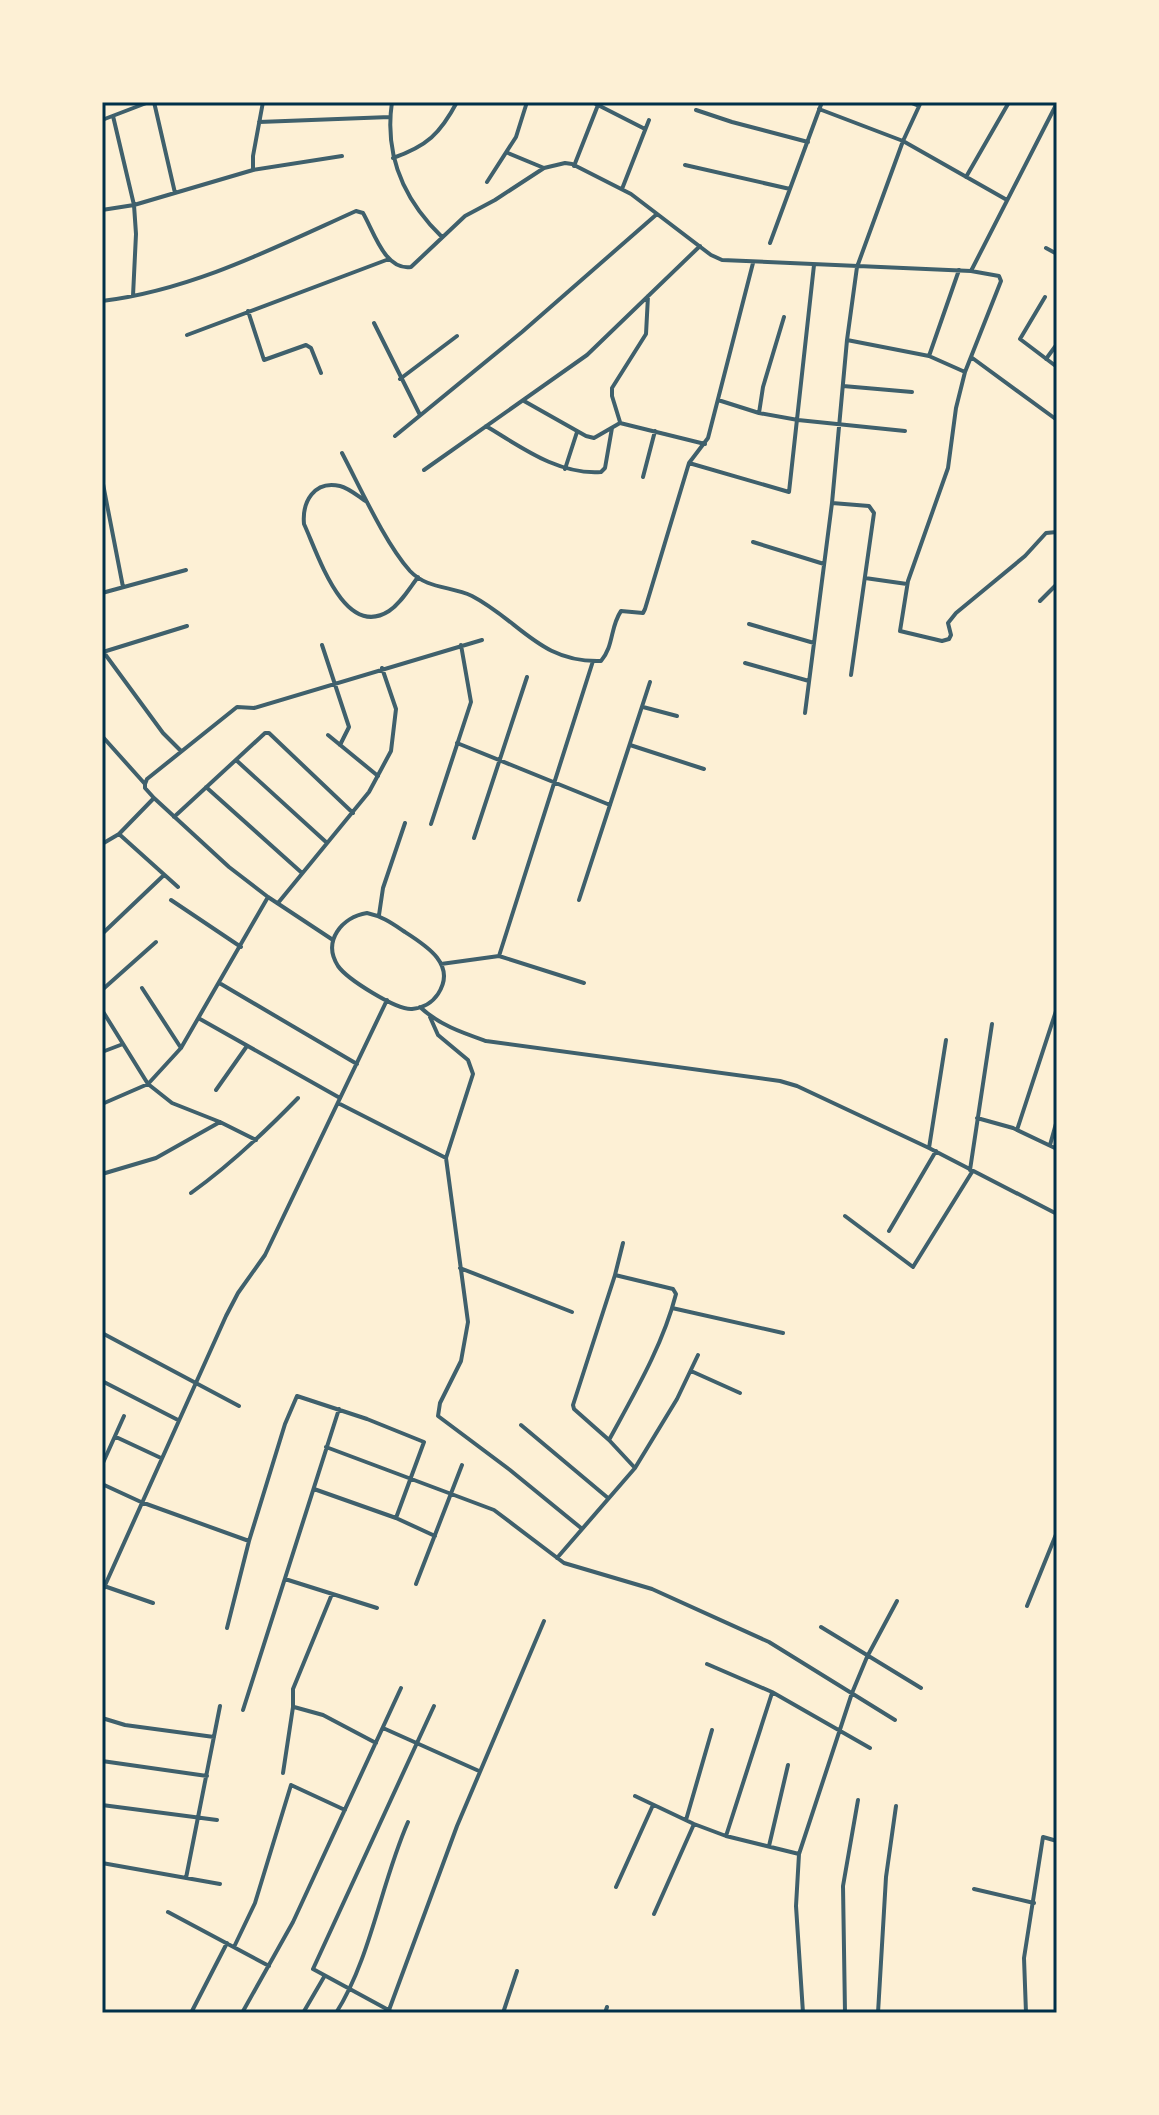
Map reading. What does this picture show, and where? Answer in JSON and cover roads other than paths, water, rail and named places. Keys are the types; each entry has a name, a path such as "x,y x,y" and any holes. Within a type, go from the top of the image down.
{"street":[{"path":"129,102 131,109"},
{"path":"102,120 152,102 175,194"},
{"path":"253,170 263,102"},
{"path":"392,102 393,158 400,181 415,208 442,237"},
{"path":"393,158 430,141 457,102"},
{"path":"487,182 508,153 527,102"},
{"path":"592,102 645,129"},
{"path":"770,243 822,102"},
{"path":"805,713 832,503 857,267 903,141 920,104 909,102"},
{"path":"971,271 1057,103"},
{"path":"966,177 1008,104"},
{"path":"574,166 598,105"},
{"path":"819,109 903,141 1007,200"},
{"path":"696,110 808,142"},
{"path":"113,116 134,205 133,296"},
{"path":"259,122 390,117"},
{"path":"622,189 649,120"},
{"path":"508,153 544,168"},
{"path":"102,210 134,205 253,170 342,156"},
{"path":"102,301 207,276 356,211 363,213 389,259 395,265 411,267 465,216 544,168 565,163 622,189 722,260 959,270 999,276 1001,281 965,372 956,408 948,468 907,584 900,631 945,641 951,635 948,623 956,613 1025,556 1046,533 1057,532"},
{"path":"685,165 790,189"},
{"path":"395,436 522,332 657,214"},
{"path":"424,470 587,355 700,246"},
{"path":"1046,248 1057,254"},
{"path":"187,335 389,259"},
{"path":"342,453 409,570 441,588 471,595 548,651 601,661 608,653 615,619 621,611 643,613 645,609 689,463 705,444 753,263"},
{"path":"689,463 789,492 814,265"},
{"path":"929,356 959,270"},
{"path":"620,423 612,388 646,334 648,296"},
{"path":"1045,297 1020,339 1057,367"},
{"path":"248,311 264,360 306,345 311,348 321,373"},
{"path":"759,413 763,387 784,317"},
{"path":"374,323 420,415"},
{"path":"400,379 457,336"},
{"path":"847,340 929,356 965,372"},
{"path":"1046,359 1057,344"},
{"path":"971,357 1057,420"},
{"path":"843,386 912,392"},
{"path":"718,400 759,413 798,420 905,431"},
{"path":"523,401 577,432 594,438 620,423 705,444"},
{"path":"486,426 565,469 601,472 605,468 612,428"},
{"path":"643,477 655,431"},
{"path":"565,469 577,432"},
{"path":"103,484 123,587"},
{"path":"369,504 342,486 324,485 313,491 306,500 304,524 338,595 352,611 365,618 377,617 397,604 418,577"},
{"path":"832,503 873,509 851,675"},
{"path":"753,542 824,564"},
{"path":"102,593 186,570"},
{"path":"865,578 907,584"},
{"path":"1040,601 1057,584"},
{"path":"749,624 814,643"},
{"path":"181,751 163,733 102,651 187,626"},
{"path":"145,784 237,707 254,708 482,640"},
{"path":"322,645 349,727 340,745"},
{"path":"431,824 471,702 461,645"},
{"path":"499,956 593,661"},
{"path":"745,663 809,681"},
{"path":"278,903 353,813 391,751 396,709 382,668"},
{"path":"474,838 527,677"},
{"path":"579,900 650,682"},
{"path":"643,707 677,716"},
{"path":"174,817 265,733 269,733 353,813"},
{"path":"328,735 378,776"},
{"path":"102,736 154,798 229,867 333,940"},
{"path":"457,743 610,805"},
{"path":"630,745 704,769"},
{"path":"236,760 326,842"},
{"path":"206,787 302,873"},
{"path":"102,844 119,834 154,798"},
{"path":"379,915 383,888 405,823"},
{"path":"119,834 178,887"},
{"path":"102,934 164,875"},
{"path":"102,1104 148,1084 181,1048 268,897"},
{"path":"171,900 241,947"},
{"path":"367,913 379,915 432,950 441,964 443,982 430,1002 408,1009 397,1007 343,972 332,952 333,940 345,920 367,913"},
{"path":"102,990 156,942"},
{"path":"441,964 499,956 584,983"},
{"path":"220,984 357,1064"},
{"path":"142,988 181,1048"},
{"path":"153,1603 103,1588 194,1382 238,1293 265,1255 387,1000"},
{"path":"420,1007 429,1016 455,1030 486,1041 780,1081 797,1086 936,1151 1057,1214"},
{"path":"1017,1130 1057,1008"},
{"path":"102,1010 148,1084 172,1103 256,1140"},
{"path":"429,1016 438,1035 468,1060 473,1074 446,1158 468,1322 461,1361 440,1403 438,1416 581,1528"},
{"path":"200,1019 339,1101 446,1158"},
{"path":"845,1216 913,1267 971,1170 992,1024"},
{"path":"929,1148 946,1040"},
{"path":"102,1052 123,1044"},
{"path":"216,1090 247,1046"},
{"path":"191,1193 218,1174 298,1098"},
{"path":"977,1118 1017,1130 1057,1149"},
{"path":"1050,1145 1057,1120"},
{"path":"102,1174 156,1158 220,1122"},
{"path":"889,1231 936,1151"},
{"path":"623,1243 573,1405 635,1468"},
{"path":"460,1268 572,1312"},
{"path":"609,1440 636,1389 676,1294 673,1289 615,1275"},
{"path":"672,1308 783,1333"},
{"path":"102,1333 239,1406"},
{"path":"557,1558 635,1468 677,1399 698,1355"},
{"path":"691,1371 740,1393"},
{"path":"102,1381 178,1420"},
{"path":"227,1628 249,1541 293,1400 297,1396 424,1442 396,1518"},
{"path":"243,1710 339,1409"},
{"path":"102,1465 124,1416"},
{"path":"521,1425 608,1498"},
{"path":"115,1437 161,1458"},
{"path":"326,1447 494,1510 564,1563 652,1589 769,1642 895,1720"},
{"path":"416,1584 462,1465"},
{"path":"102,1484 141,1502 249,1541"},
{"path":"313,1489 396,1518 435,1536"},
{"path":"1027,1606 1057,1532"},
{"path":"285,1579 377,1608"},
{"path":"283,1773 293,1689 332,1594"},
{"path":"803,2013 796,1906 799,1854 852,1693 897,1601"},
{"path":"434,1706 313,1964 313,1969 324,1976 391,2012 479,1771 544,1621"},
{"path":"821,1627 921,1688"},
{"path":"707,1664 772,1692 840,1728 870,1748"},
{"path":"242,2013 293,1922 401,1688"},
{"path":"726,1836 772,1692"},
{"path":"186,1878 220,1706"},
{"path":"293,1707 323,1715 376,1743"},
{"path":"102,1718 125,1725 214,1737"},
{"path":"383,1728 479,1771"},
{"path":"686,1820 712,1730"},
{"path":"102,1761 207,1776"},
{"path":"769,1846 788,1765"},
{"path":"234,1947 255,1903 291,1785 345,1810"},
{"path":"635,1796 726,1836 799,1854"},
{"path":"845,2013 843,1886 858,1800"},
{"path":"102,1805 217,1820"},
{"path":"616,1887 653,1805"},
{"path":"878,2013 886,1877 896,1806"},
{"path":"336,2013 351,1990 394,1852 408,1822"},
{"path":"654,1914 694,1824"},
{"path":"1026,2013 1024,1958 1043,1837 1057,1841"},
{"path":"102,1863 220,1884"},
{"path":"974,1889 1034,1903"},
{"path":"168,1912 269,1966"},
{"path":"191,2013 227,1943"},
{"path":"503,2013 517,1971"},
{"path":"303,2013 324,1976"}]}
